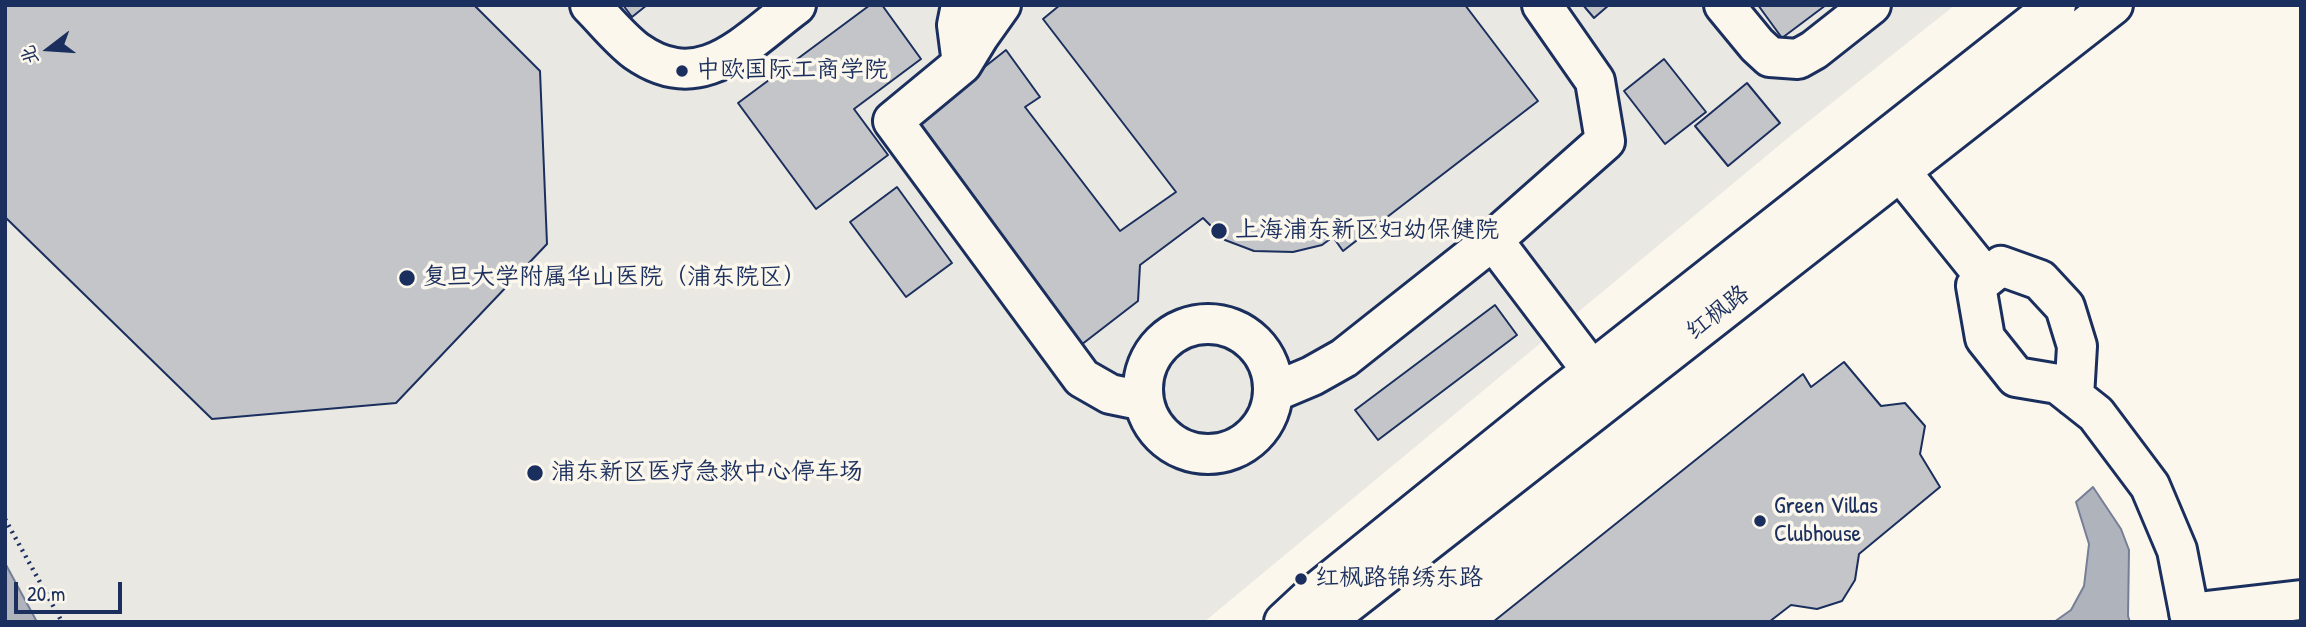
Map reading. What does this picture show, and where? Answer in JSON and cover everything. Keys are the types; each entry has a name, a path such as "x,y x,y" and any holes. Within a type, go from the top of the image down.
{"street":[{"path":"590,5 635,50 664,67 694,70 722,61 792,7"},
{"path":"961,5 957,24 962,64"},
{"path":"1001,5 962,64 893,121 1082,378 1110,394 1144,401"},
{"path":"1274,392 1312,376 1344,358 1493,240 1605,141 1595,82 1542,5"},
{"path":"1724,5 1770,57 1798,59 1814,50 1871,5"},
{"name":"红枫路","path":"1324,622 1602,383 2056,5"},
{"name":"红枫路","path":"1284,622 1313,595 1602,383 1900,171 2113,5"},
{"path":"1900,171 1986,278"},
{"path":"1493,240 1602,383"},
{"path":"2074,397 2077,346 2065,307 2040,280 2001,266 1976,286 1985,338 2016,377 2058,384 2074,397 2096,414 2150,486 2176,550 2190,617 2301,600"},
{"path":"1203,323 1226,325 1246,335 1262,350 1271,370 1274,392 1269,413 1258,431 1242,445 1223,452 1202,454 1182,449 1164,437 1151,421 1144,401 1143,379 1150,358 1163,340 1182,328 1203,323"}],"path":[{"path":"5,519 62,622"}],"shaded area":[{"path":"5,5 1955,5 1794,133 1204,622 37,622 5,563"},
{"path":"2093,487 2121,529 2129,550 2130,622 2054,622 2071,610 2084,586 2089,544 2076,502"},
{"path":"5,563 37,622 5,622"}],"building":[{"path":"5,5 474,5 540,71 547,244 396,403 212,419 5,217"},
{"path":"623,5 647,5 632,17"},
{"path":"870,5 882,5 921,59 854,109 888,155 816,209 738,103"},
{"path":"1060,5 1465,5 1538,101 1343,251 1333,237 1322,245 1293,252 1254,251 1225,240 1203,218 1140,265 1138,301 1081,345 911,125 1006,50 1040,97 1025,107 1120,231 1176,192 1043,19"},
{"path":"1583,5 1609,5 1594,18"},
{"path":"1758,5 1826,5 1782,38"},
{"path":"1664,59 1706,112 1665,144 1624,91"},
{"path":"1747,83 1780,123 1728,166 1695,126"},
{"path":"897,187 952,263 906,297 850,222"},
{"path":"1495,305 1517,335 1378,440 1355,410"},
{"name":"Green Villas Clubhouse","path":"1844,362 1881,406 1905,403 1925,426 1920,454 1940,487 1859,554 1855,580 1842,601 1817,609 1791,605 1769,622 1493,622 1803,374 1811,387"}],"place":[{"name":"中欧国际工商学院","path":"682,71"},
{"name":"上海浦东新区妇幼保健院","path":"1219,231"},
{"name":"复旦大学附属华山医院（浦东院区）","path":"407,278"},
{"name":"浦东新区医疗急救中心停车场","path":"535,473"},
{"name":"Green Villas Clubhouse","path":"1760,521"},
{"name":"红枫路锦绣东路","path":"1301,579"}]}
